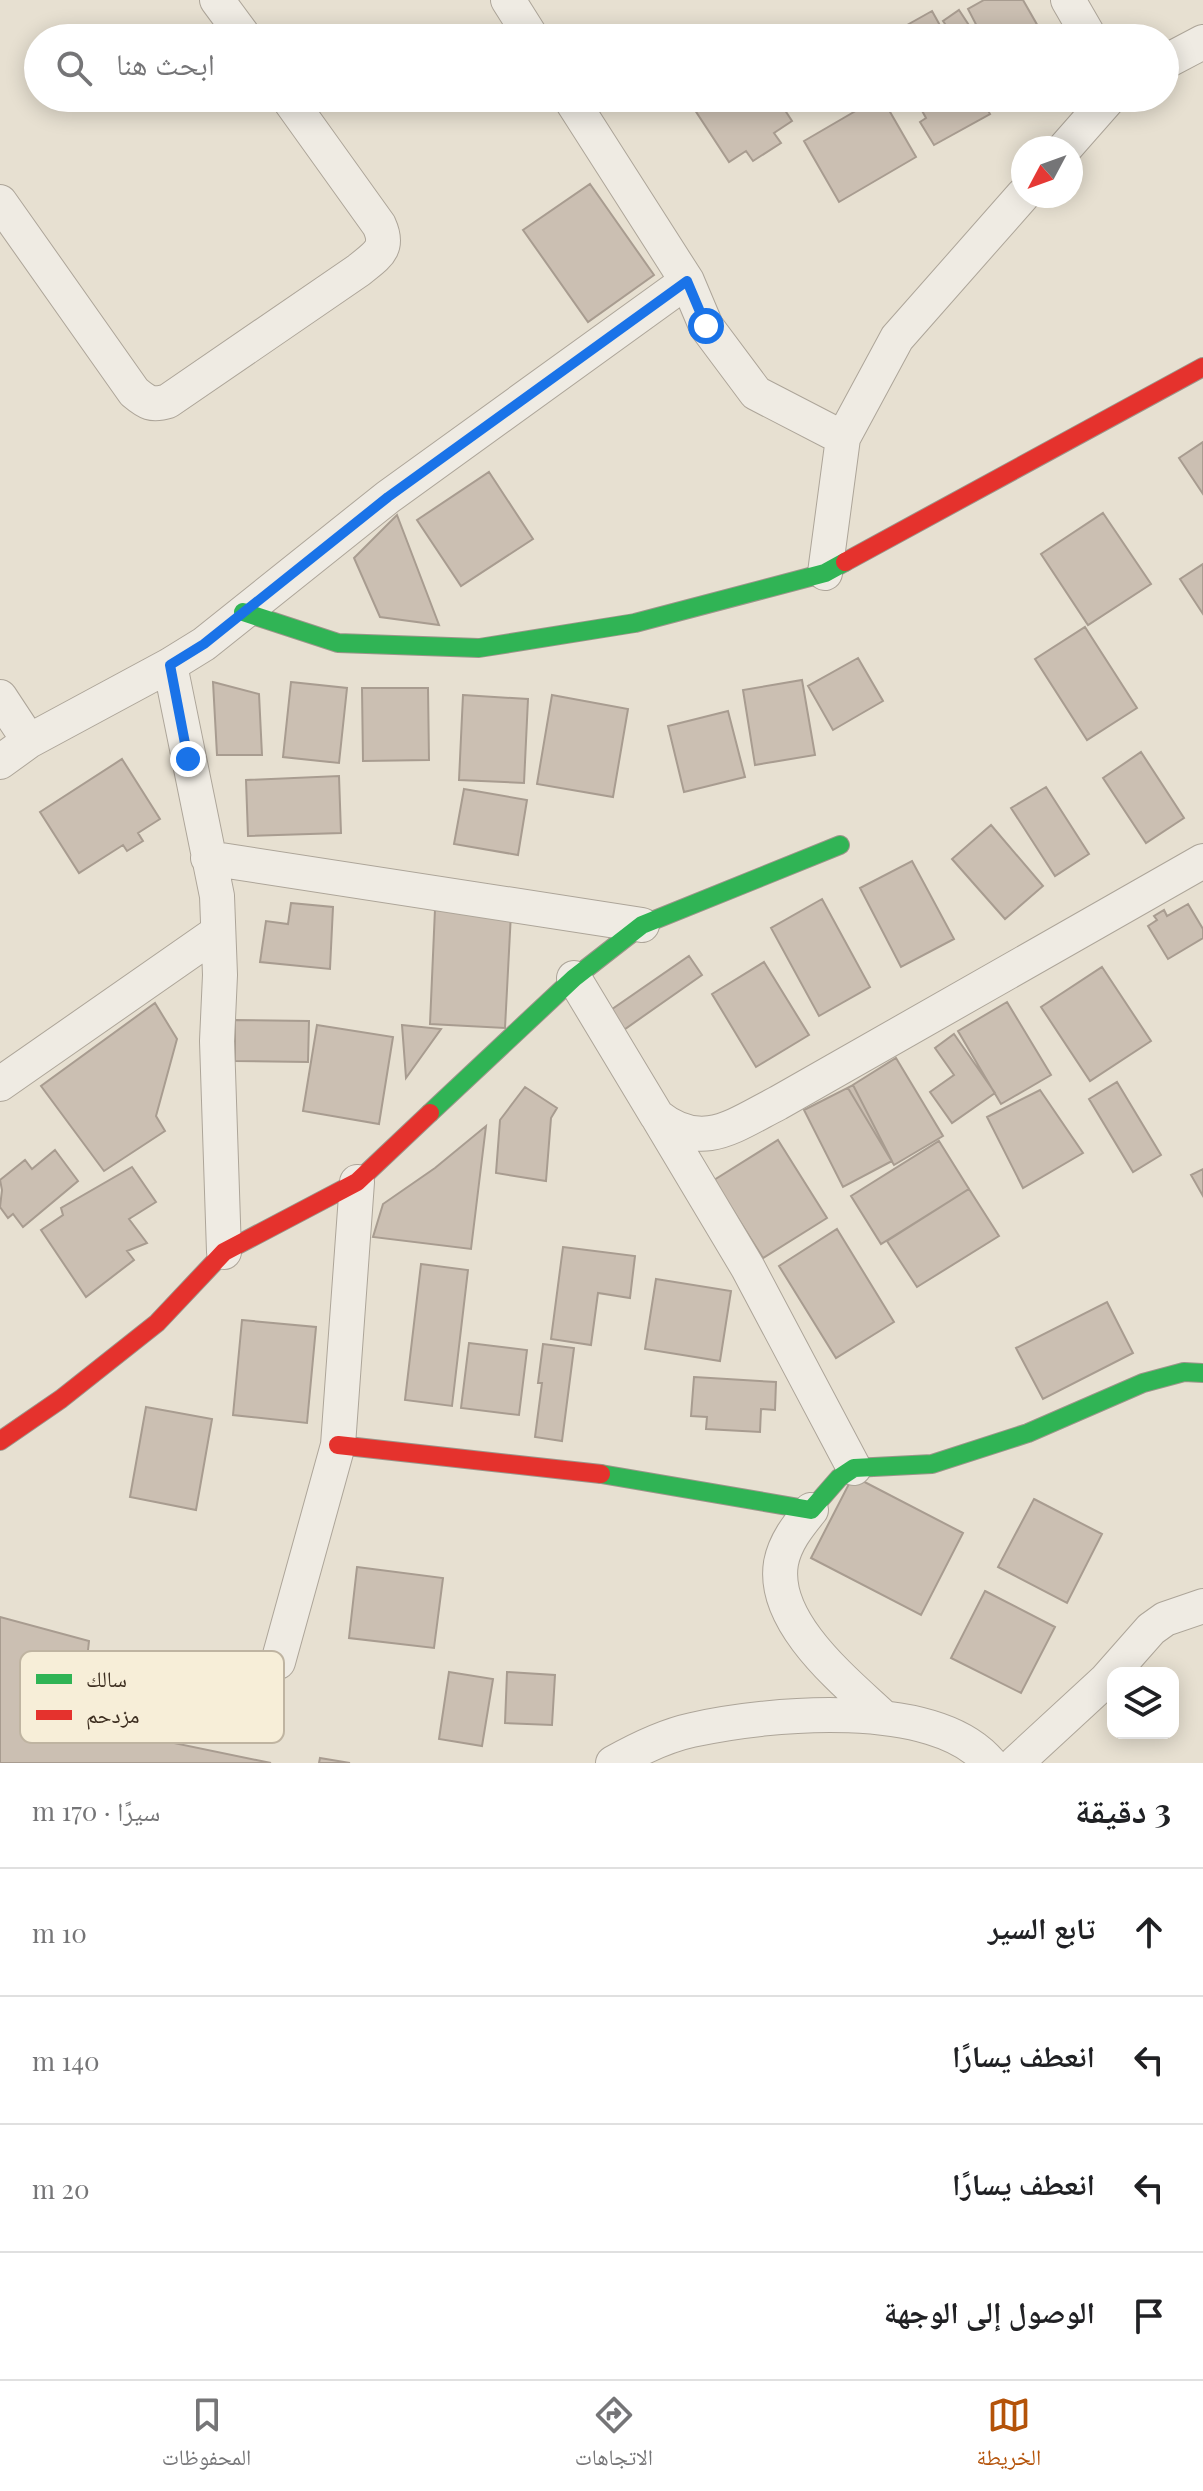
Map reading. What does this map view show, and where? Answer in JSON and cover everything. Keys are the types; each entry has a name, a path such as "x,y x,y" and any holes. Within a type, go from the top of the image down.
{"street":[{"path":"217,0 235,24"},
{"path":"508,0 523,24"},
{"path":"1068,0 1082,24"},
{"path":"1179,55 1203,42"},
{"path":"0,202 134,392 147,403 155,405 168,401 359,270 384,245 379,225 298,112"},
{"path":"579,112 687,281 706,326 756,393 843,438"},
{"path":"1076,136 1097,112"},
{"path":"825,573 843,438 897,338 1012,208"},
{"path":"0,762 29,741 204,644 388,497 687,281"},
{"path":"243,612 338,643 479,648 635,623 825,573 1203,367"},
{"path":"170,665 217,896 220,975 217,1041 224,1252"},
{"path":"0,697 29,741"},
{"path":"0,1441 61,1399 157,1323 224,1252 357,1182 574,978 642,925 840,845"},
{"path":"208,858 642,925"},
{"path":"657,1116 670,1127 685,1133 705,1135 723,1132 1203,861"},
{"path":"0,1084 218,932"},
{"path":"574,978 748,1268 854,1468"},
{"path":"281,1651 338,1445 357,1182"},
{"path":"884,1718 803,1635 787,1607 781,1582 786,1546 833,1483 854,1468 932,1464 1028,1433 1143,1383 1184,1372 1203,1373"},
{"path":"338,1445 599,1474 811,1510"},
{"path":"1016,1763 1106,1680 1151,1629 1165,1619 1203,1606"},
{"path":"613,1763 639,1748 677,1735 728,1724 819,1714 884,1718 925,1725 967,1742 990,1763"}],"building":[{"path":"984,0 1023,0 1037,24 976,24 968,9"},
{"path":"959,10 968,24 945,24 943,21"},
{"path":"932,11 939,24 909,24"},
{"path":"696,112 786,112 792,121 774,133 781,143 753,161 746,151 729,162"},
{"path":"854,112 890,112 916,157 839,202 804,141"},
{"path":"923,112 990,114 934,145 920,122 926,118"},
{"path":"590,184 654,275 588,322 523,230"},
{"path":"1203,442 1203,494 1179,458"},
{"path":"489,472 533,539 461,586 417,520"},
{"path":"1103,513 1151,584 1088,625 1041,554"},
{"path":"397,515 439,625 380,617 354,558"},
{"path":"1203,564 1203,614 1180,579"},
{"path":"1085,627 1137,708 1087,740 1035,659"},
{"path":"858,658 883,701 833,730 808,686"},
{"path":"802,680 815,755 755,765 743,690"},
{"path":"213,682 259,694 262,755 217,755"},
{"path":"291,682 347,688 339,763 283,757"},
{"path":"362,688 428,688 429,760 363,761"},
{"path":"463,695 528,699 524,783 459,780"},
{"path":"552,695 628,709 613,797 537,784"},
{"path":"728,711 745,777 684,792 668,726"},
{"path":"1141,752 1184,818 1146,843 1103,778"},
{"path":"122,759 160,819 138,833 143,841 127,851 123,845 79,873 40,812"},
{"path":"339,776 341,833 248,836 246,780"},
{"path":"1046,787 1089,854 1055,876 1011,808"},
{"path":"464,789 527,800 518,855 454,844"},
{"path":"991,825 1043,886 1005,919 952,859"},
{"path":"912,861 954,939 901,967 860,888"},
{"path":"822,899 870,987 819,1016 771,928"},
{"path":"291,903 333,907 330,969 260,962 266,921 288,924"},
{"path":"1188,904 1203,929 1203,938 1168,959 1148,926 1157,920 1154,916 1164,910 1167,916"},
{"path":"435,909 511,913 505,1028 430,1024"},
{"path":"689,956 702,975 618,1034 605,1014"},
{"path":"764,962 809,1035 756,1067 712,994"},
{"path":"1102,967 1151,1041 1090,1081 1041,1007"},
{"path":"1007,1002 1051,1075 1001,1104 958,1031"},
{"path":"155,1003 177,1039 156,1116 165,1131 104,1171 41,1086"},
{"path":"235,1020 309,1021 308,1062 235,1061"},
{"path":"317,1025 393,1037 379,1124 303,1111"},
{"path":"402,1025 441,1029 406,1078"},
{"path":"954,1034 995,1093 952,1123 930,1092 954,1075 935,1048"},
{"path":"896,1058 943,1136 894,1165 848,1088"},
{"path":"1117,1082 1161,1155 1133,1172 1089,1099"},
{"path":"853,1085 892,1161 843,1187 804,1110"},
{"path":"525,1087 557,1108 551,1118 546,1181 496,1173 500,1120"},
{"path":"1040,1090 1083,1153 1023,1188 987,1117"},
{"path":"486,1126 471,1249 373,1237 383,1204 435,1168"},
{"path":"778,1140 827,1218 763,1258 714,1180"},
{"path":"939,1141 969,1189 881,1244 851,1196"},
{"path":"55,1150 78,1181 23,1227 13,1214 8,1218 0,1207 0,1180 25,1160 32,1169"},
{"path":"132,1167 156,1202 129,1219 147,1243 127,1251 134,1260 86,1297 41,1230 63,1215 61,1208"},
{"path":"1203,1169 1203,1196 1191,1175"},
{"path":"969,1189 999,1236 917,1287 887,1241"},
{"path":"837,1229 894,1322 836,1358 779,1266"},
{"path":"563,1247 635,1256 630,1298 598,1293 591,1345 551,1339"},
{"path":"421,1264 468,1270 452,1406 405,1400"},
{"path":"656,1279 731,1291 720,1361 645,1349"},
{"path":"1107,1302 1133,1353 1043,1399 1016,1348"},
{"path":"242,1320 316,1327 307,1423 233,1415"},
{"path":"469,1343 527,1350 519,1415 461,1408"},
{"path":"543,1344 574,1348 562,1441 535,1437"},
{"path":"694,1377 776,1382 775,1410 761,1409 760,1432 706,1429 707,1417 691,1416"},
{"path":"146,1407 212,1419 196,1510 130,1497"},
{"path":"853,1476 963,1533 921,1615 811,1558"},
{"path":"1034,1499 1102,1534 1067,1603 998,1567"},
{"path":"357,1567 443,1578 434,1648 349,1638"},
{"path":"985,1591 1055,1627 1021,1693 951,1658"},
{"path":"0,1617 89,1641 88,1651 20,1651 20,1743 174,1743 271,1763 0,1763"},
{"path":"449,1672 493,1679 482,1746 439,1739"},
{"path":"507,1672 555,1675 552,1725 505,1723"},
{"path":"320,1758 350,1763 319,1763"}],"traffic: fast":[{"path":"243,612 338,643 479,648 635,623 825,573 845,562"},
{"path":"430,1113 574,978 642,925 840,845"},
{"path":"601,1474 811,1510 839,1478 854,1468 932,1464 1028,1433 1143,1383 1184,1372 1203,1373"}],"traffic: jam":[{"path":"845,562 1203,367"},
{"path":"0,1441 61,1399 157,1323 224,1252 357,1182 430,1113"},
{"path":"338,1445 601,1474"}],"route":[{"path":"188,759 170,665 204,644 388,497 687,281 706,326"}]}
